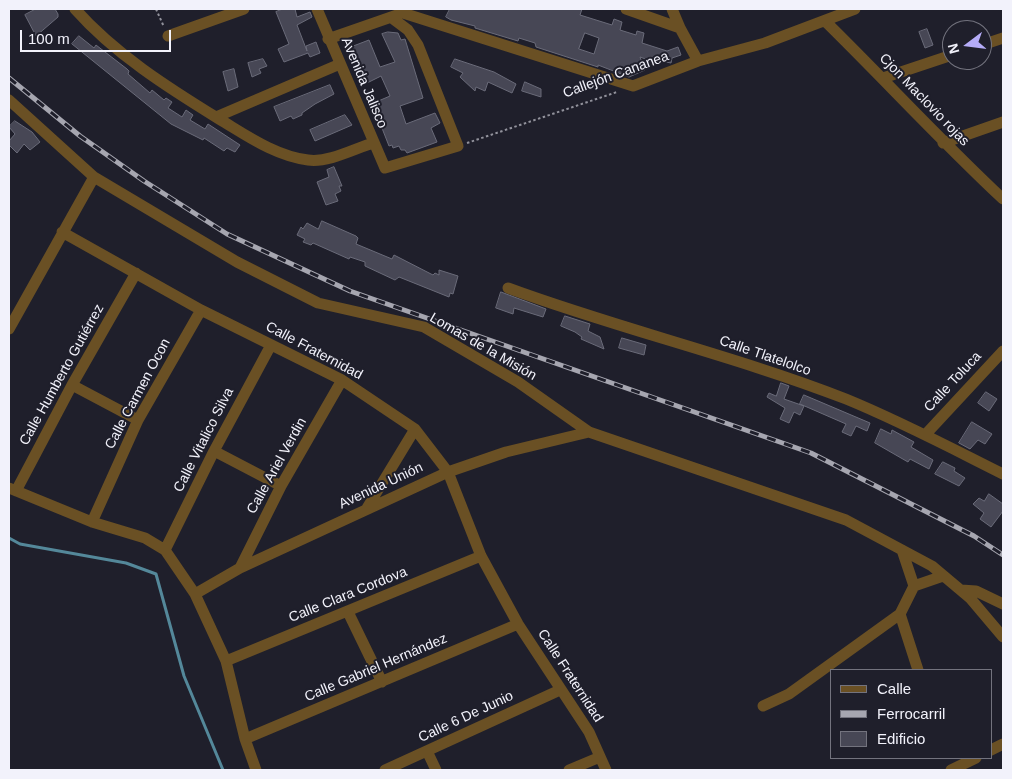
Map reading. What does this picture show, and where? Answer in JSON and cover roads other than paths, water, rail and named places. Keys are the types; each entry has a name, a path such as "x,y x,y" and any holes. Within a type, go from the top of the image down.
{"street":[{"path":"75,9 100,36 138,66 255,141 290,157 310,161 327,158 373,143"},
{"path":"168,36 217,13 244,9"},
{"name":"Avenida Jalisco","path":"317,9 373,143 386,168 458,146 418,45 408,30 392,18"},
{"path":"626,9 680,28"},
{"path":"672,9 698,61"},
{"name":"Callejón Cananea","path":"408,11 633,86 698,61 765,43 855,9"},
{"path":"328,39 408,11"},
{"name":"Cjon Maclovio rojas","path":"825,21 883,78 943,143 1003,199"},
{"path":"883,78 942,58"},
{"path":"216,117 340,64"},
{"name":"Lomas de la Misión","path":"9,100 94,177 237,262 318,304 424,327 518,382 589,432 846,520 932,566 962,590 1003,637"},
{"path":"943,143 1003,122"},
{"path":"9,329 94,177"},
{"name":"Calle Fraternidad","path":"62,232 201,310 342,380 415,429 448,472 481,556 518,624 589,732 606,770"},
{"name":"Calle Humberto Gutiérrez","path":"12,490 136,273"},
{"name":"Calle Tlatelolco","path":"508,288 568,310 734,360 845,399 925,435 1003,474"},
{"name":"Calle Carmen Ocon","path":"92,522 138,420 201,310"},
{"name":"Calle Vitalico Silva","path":"165,550 214,451 270,345"},
{"name":"Calle Toluca","path":"925,435 1003,351"},
{"name":"Calle Ariel Verdin","path":"240,568 281,486 342,380"},
{"path":"72,385 138,420"},
{"path":"367,508 415,429"},
{"name":"Avenida Unión","path":"195,594 240,568 448,472 506,452 589,432"},
{"path":"214,451 281,486"},
{"path":"12,490 92,522 144,538 165,550 195,594 226,661 246,740 256,770"},
{"path":"763,706 789,694 900,614 914,586 902,550"},
{"name":"Calle Clara Cordova","path":"226,661 481,556"},
{"path":"914,586 944,576"},
{"name":"Lomas de la Misión","path":"962,590 976,591 1003,604"},
{"path":"348,612 382,682"},
{"path":"900,614 918,669"},
{"name":"Calle Gabriel Hernández","path":"246,740 518,624"},
{"name":"Calle 6 De Junio","path":"385,770 560,690"},
{"path":"427,752 436,770"},
{"path":"568,770 600,757"},
{"path":"951,770 973,759"}],"waterway":[{"path":"9,538 20,544 126,563 156,574 184,676 223,770"}],"railway":[{"path":"9,78 80,136 144,181 227,234 350,291 811,453 974,536 1003,555"}]}
